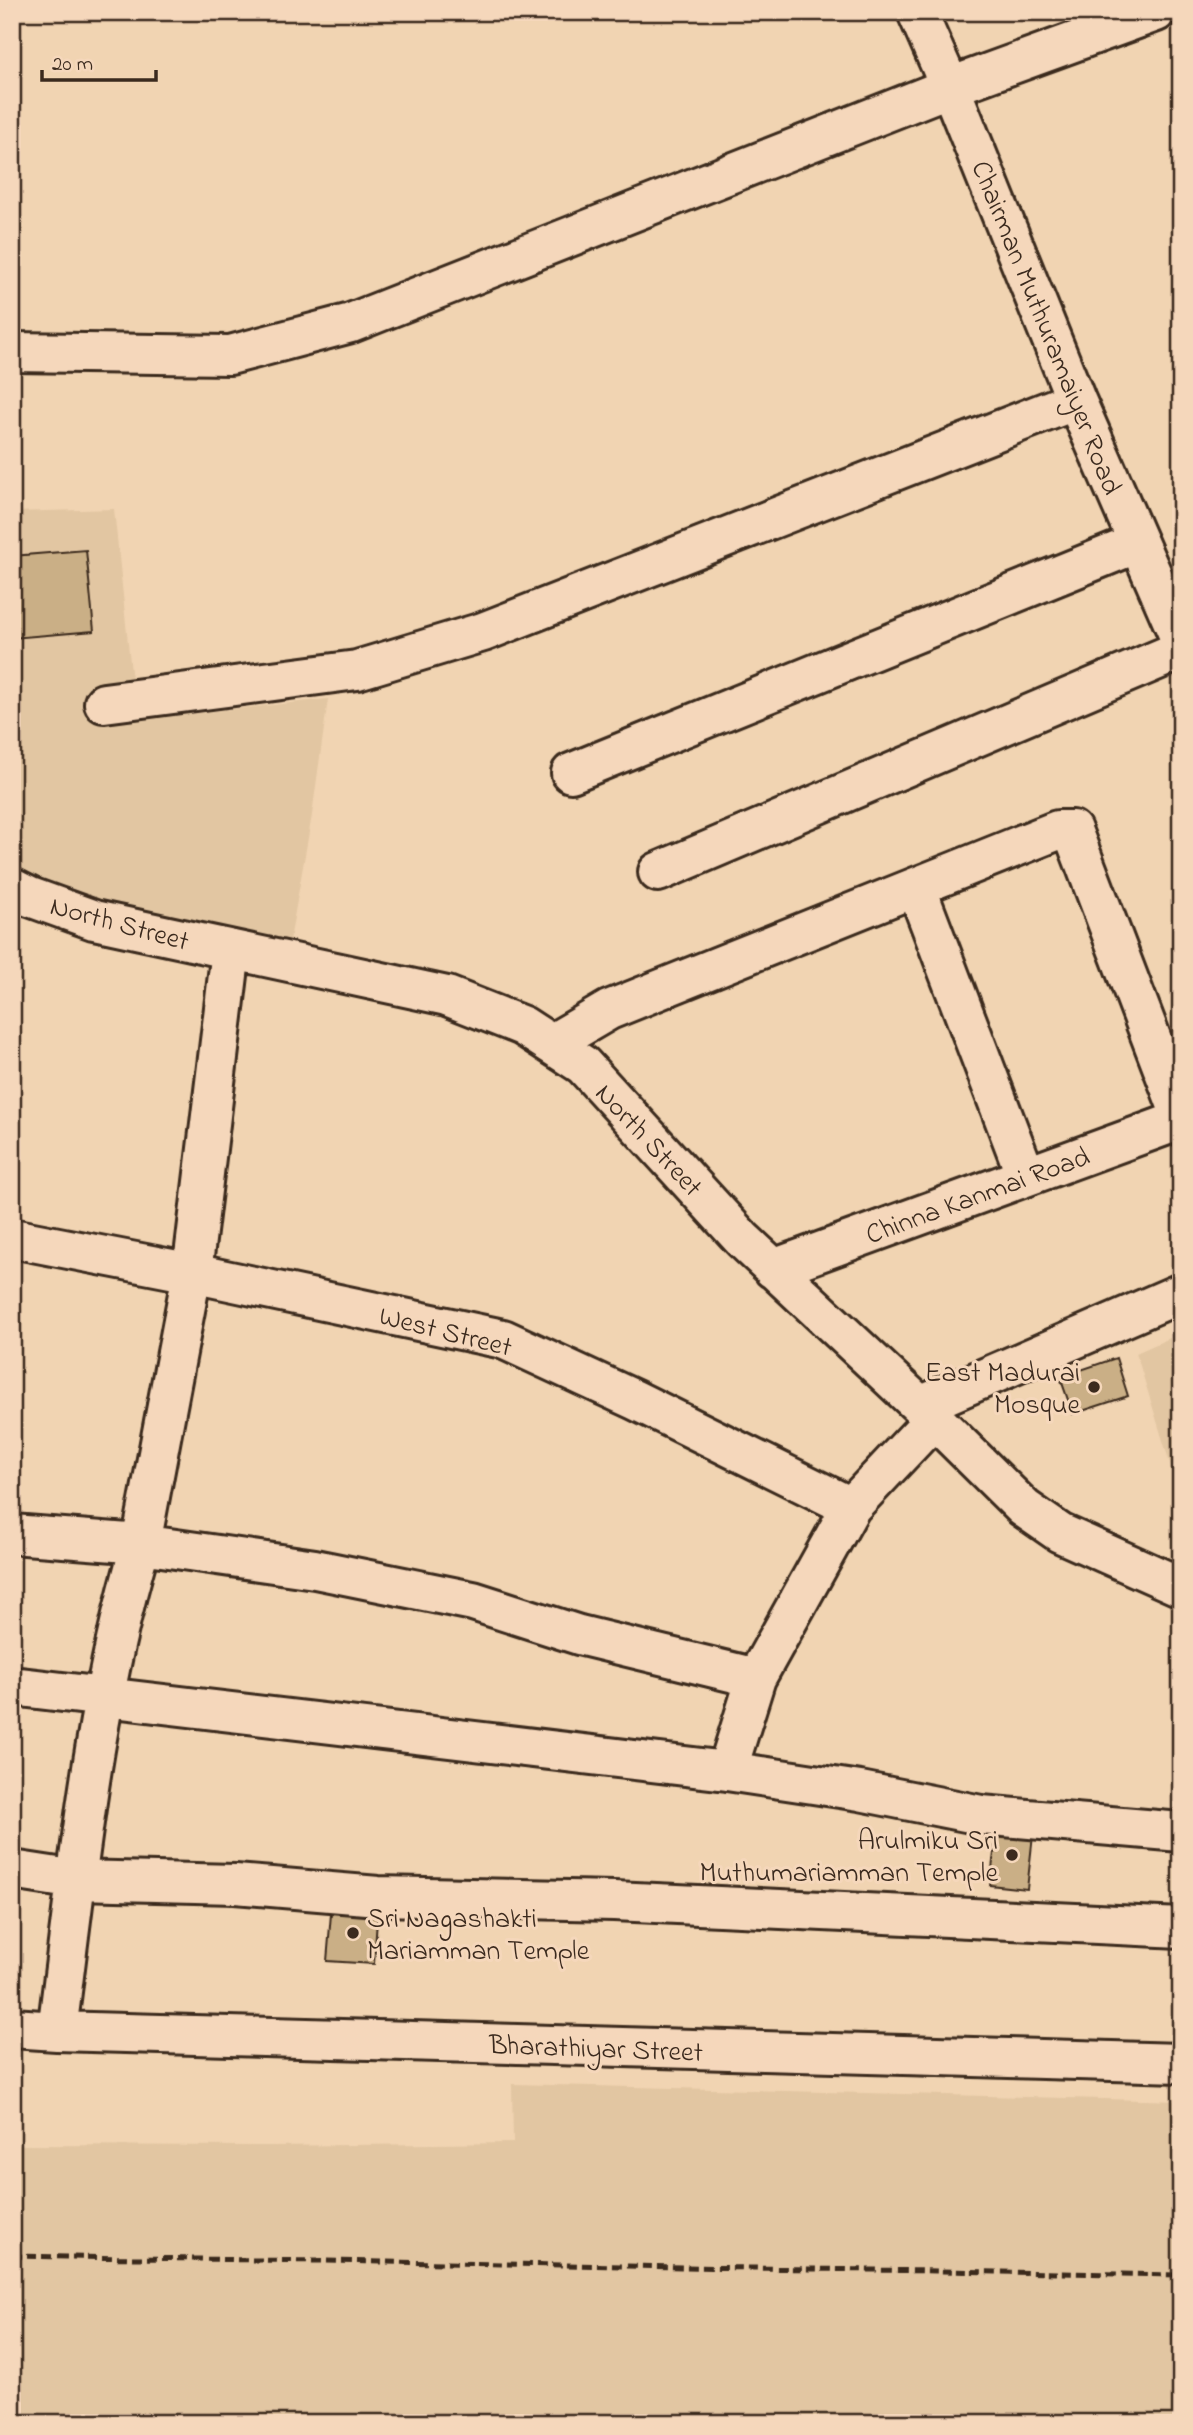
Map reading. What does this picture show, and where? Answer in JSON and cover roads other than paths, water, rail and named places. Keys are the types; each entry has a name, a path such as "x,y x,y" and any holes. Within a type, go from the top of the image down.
{"street":[{"name":"Chairman Muthuramaiyer Road","path":"917,12 1076,400 1181,641"},
{"path":"12,352 230,355 351,323 950,87 1156,12"},
{"path":"104,703 358,670 483,632 1076,400"},
{"path":"571,773 1138,543"},
{"path":"658,872 1181,650"},
{"path":"551,1044 609,1010 1059,830 1072,830 1181,1118"},
{"path":"916,887 1026,1176"},
{"name":"North Street","path":"12,888 94,920 447,996 523,1026 583,1065 743,1239 927,1412 1024,1508 1060,1533 1181,1587"},
{"path":"57,2031 103,1698 129,1582 141,1544 192,1273 232,950"},
{"name":"Chinna Kanmai Road","path":"773,1269 1181,1118"},
{"name":"West Street","path":"12,1238 503,1339 635,1399 851,1507"},
{"path":"727,1771 756,1678 851,1507 927,1412 1181,1293"},
{"path":"12,1534 141,1544 316,1569 473,1601 579,1635 756,1678"},
{"path":"12,1686 727,1771 860,1791 981,1815 1181,1832"},
{"path":"12,1870 77,1880 235,1884 378,1896 614,1901 1181,1928"},
{"name":"Bharathiyar Street","path":"12,2028 1181,2063"}],"railway":[{"path":"12,2256 1181,2275"}],"place":[{"name":"East Madurai Mosque","path":"1094,1387"},
{"name":"Arulmiku Sri Muthumariamman Temple","path":"1012,1855"},
{"name":"Sri Nagashakti Mariamman Temple","path":"353,1933"}]}
